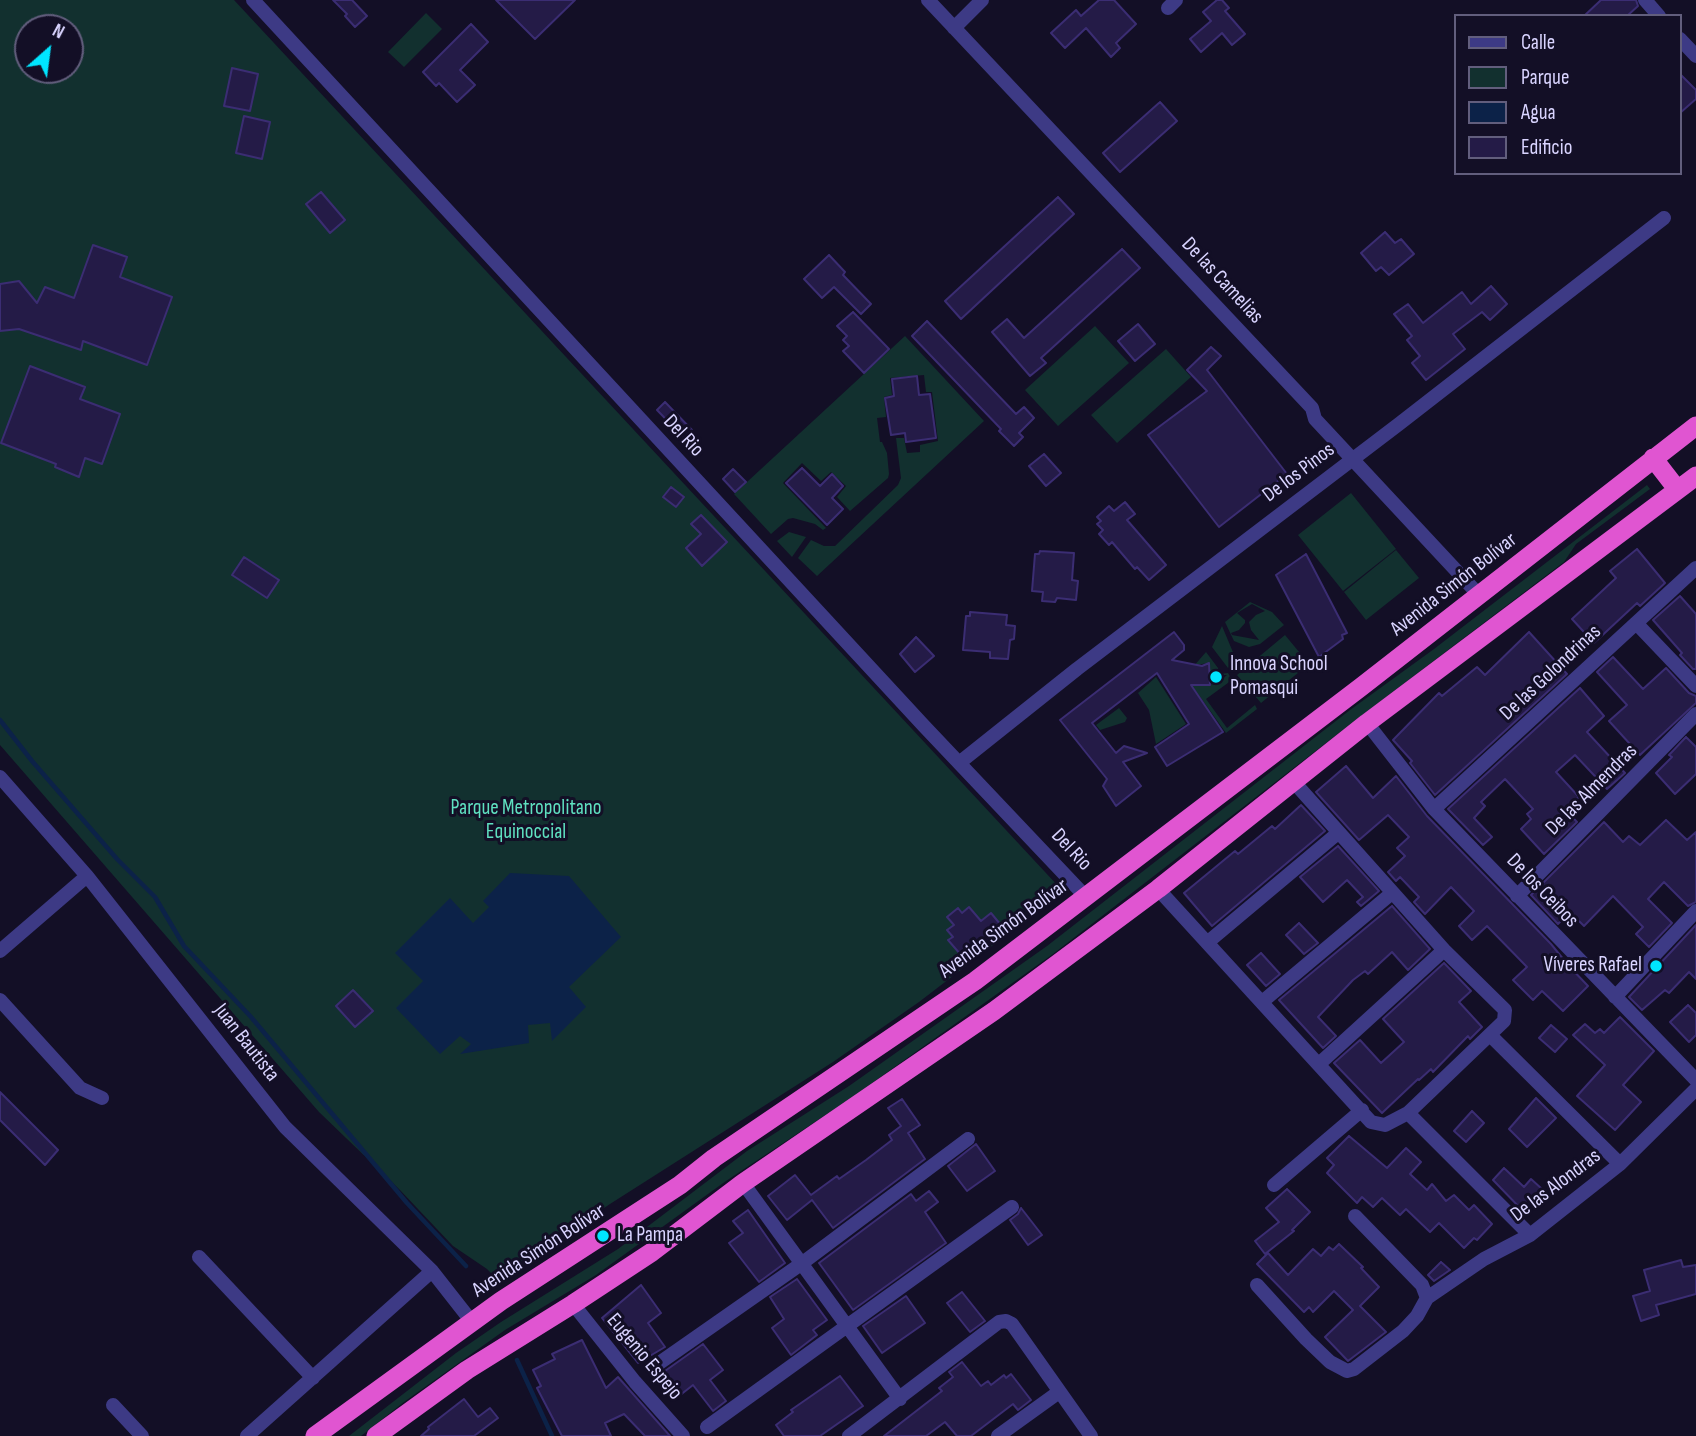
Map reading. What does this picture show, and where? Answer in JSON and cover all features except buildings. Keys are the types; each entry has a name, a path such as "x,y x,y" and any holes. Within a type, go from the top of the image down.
{"highway":[{"name":"Avenida Simón Bolívar","path":"315,1436 472,1322 668,1192 975,981 1696,426"},
{"path":"1653,458 1678,489"},
{"path":"376,1436 467,1370 652,1252 743,1183 994,1012 1158,889 1367,723 1696,476"}],"street":[{"name":"Del Rio","path":"253,0 1086,897"},
{"name":"De las Camelias","path":"928,0 1312,408 1315,419 1479,595"},
{"path":"954,28 982,0"},
{"path":"1645,0 1657,14"},
{"path":"1682,41 1696,56"},
{"name":"De los Pinos","path":"960,763 1077,669 1664,218"},
{"name":"De las Golondrinas","path":"1434,809 1696,568"},
{"path":"1636,624 1696,686"},
{"name":"De las Almendras","path":"1517,896 1696,714"},
{"name":"De los Ceibos","path":"1367,723 1434,809 1696,1080"},
{"name":"Juan Bautista","path":"0,777 87,876 285,1127 432,1271 472,1322"},
{"path":"1158,889 1362,1110 1370,1122 1385,1125 1408,1113 1504,1021 1505,1010 1444,950 1293,781"},
{"path":"1208,942 1338,833"},
{"path":"3,942 87,876"},
{"path":"1262,1002 1392,893"},
{"path":"1615,997 1696,911"},
{"path":"1319,1064 1444,950"},
{"path":"0,1000 80,1088 102,1098"},
{"path":"1489,1035 1620,1164"},
{"name":"De las Alondras","path":"1427,1298 1484,1259 1530,1235 1620,1164 1696,1089"},
{"path":"1274,1185 1362,1110"},
{"path":"1408,1113 1530,1235"},
{"path":"655,1366 802,1264 968,1139"},
{"path":"743,1183 900,1399"},
{"path":"707,1427 1012,1207"},
{"path":"1257,1285 1330,1362 1348,1371 1354,1369 1403,1331 1417,1316 1427,1298 1422,1285 1355,1216"},
{"path":"198,1256 313,1378"},
{"path":"247,1436 432,1271"},
{"name":"Eugenio Espejo","path":"573,1304 635,1382 683,1436"},
{"path":"849,1436 999,1322 1006,1321 1012,1324 1091,1436"},
{"path":"998,1436 1059,1392"},
{"path":"113,1405 142,1436"}],"green space":[{"name":"Parque Metropolitano Equinoccial","path":"0,0 234,0 1059,887 1046,890 1043,907 919,1002 833,1062 610,1204 498,1280 487,1269 453,1246 400,1190 319,1112 0,745"},
{"path":"426,13 442,29 404,67 388,52"},
{"path":"1095,326 1129,363 1058,426 1025,390"},
{"path":"905,336 984,421 817,576 798,558 811,540 824,546 835,546 898,485 901,478 896,438 904,438 907,453 920,452 920,445 938,441 932,392 926,392 924,375 890,378 892,395 884,397 886,417 877,418 880,442 887,453 888,478 850,511 837,497 846,486 831,472 821,481 802,463 783,483 826,528 823,530 815,524 793,518 788,519 771,534 734,494"},
{"path":"1166,349 1191,377 1117,443 1091,415"},
{"path":"1647,485 1650,489 1576,544 1564,562 1053,954 854,1096 726,1181 596,1275 505,1330 361,1436 349,1436 456,1353 618,1249 747,1151 849,1086 1047,946 1350,710 1434,649"},
{"path":"1351,493 1396,549 1343,591 1298,535"},
{"path":"789,532 806,537 792,557 777,541"},
{"path":"1396,550 1419,578 1366,620 1344,592"},
{"path":"1250,602 1272,612 1284,625 1260,644 1249,647 1234,641 1225,622","holes":["1252,604 1265,611 1249,622 1251,630 1259,640 1232,635 1231,633 1239,630 1245,623 1237,613"]},
{"path":"1222,626 1235,657 1228,668 1212,647"},
{"path":"1285,635 1309,664 1261,703 1237,675"},
{"path":"1206,652 1218,668 1219,674 1228,673 1232,680 1206,699 1227,728 1255,705 1257,709 1226,733 1188,680 1193,667","holes":["1208,663 1210,675 1227,675 1215,685 1200,681 1196,665"]},
{"path":"1156,677 1186,724 1156,744 1149,710 1138,693"},
{"path":"1119,708 1127,718 1125,722 1100,730 1096,725"}],"water":[{"path":"510,873 569,876 621,937 569,987 586,1007 552,1041 550,1023 528,1025 529,1043 460,1054 471,1044 460,1036 440,1054 396,1008 423,981 395,953 450,898 473,923 489,907 483,901"}],"waterway":[{"path":"0,720 117,859 155,897 184,946 251,1017 407,1203 466,1266"},
{"path":"517,1360 552,1436"}],"place":[{"name":"Innova School Pomasqui","path":"1216,677"},
{"name":"Víveres Rafael","path":"1656,966"},
{"name":"La Pampa","path":"603,1236"}]}
